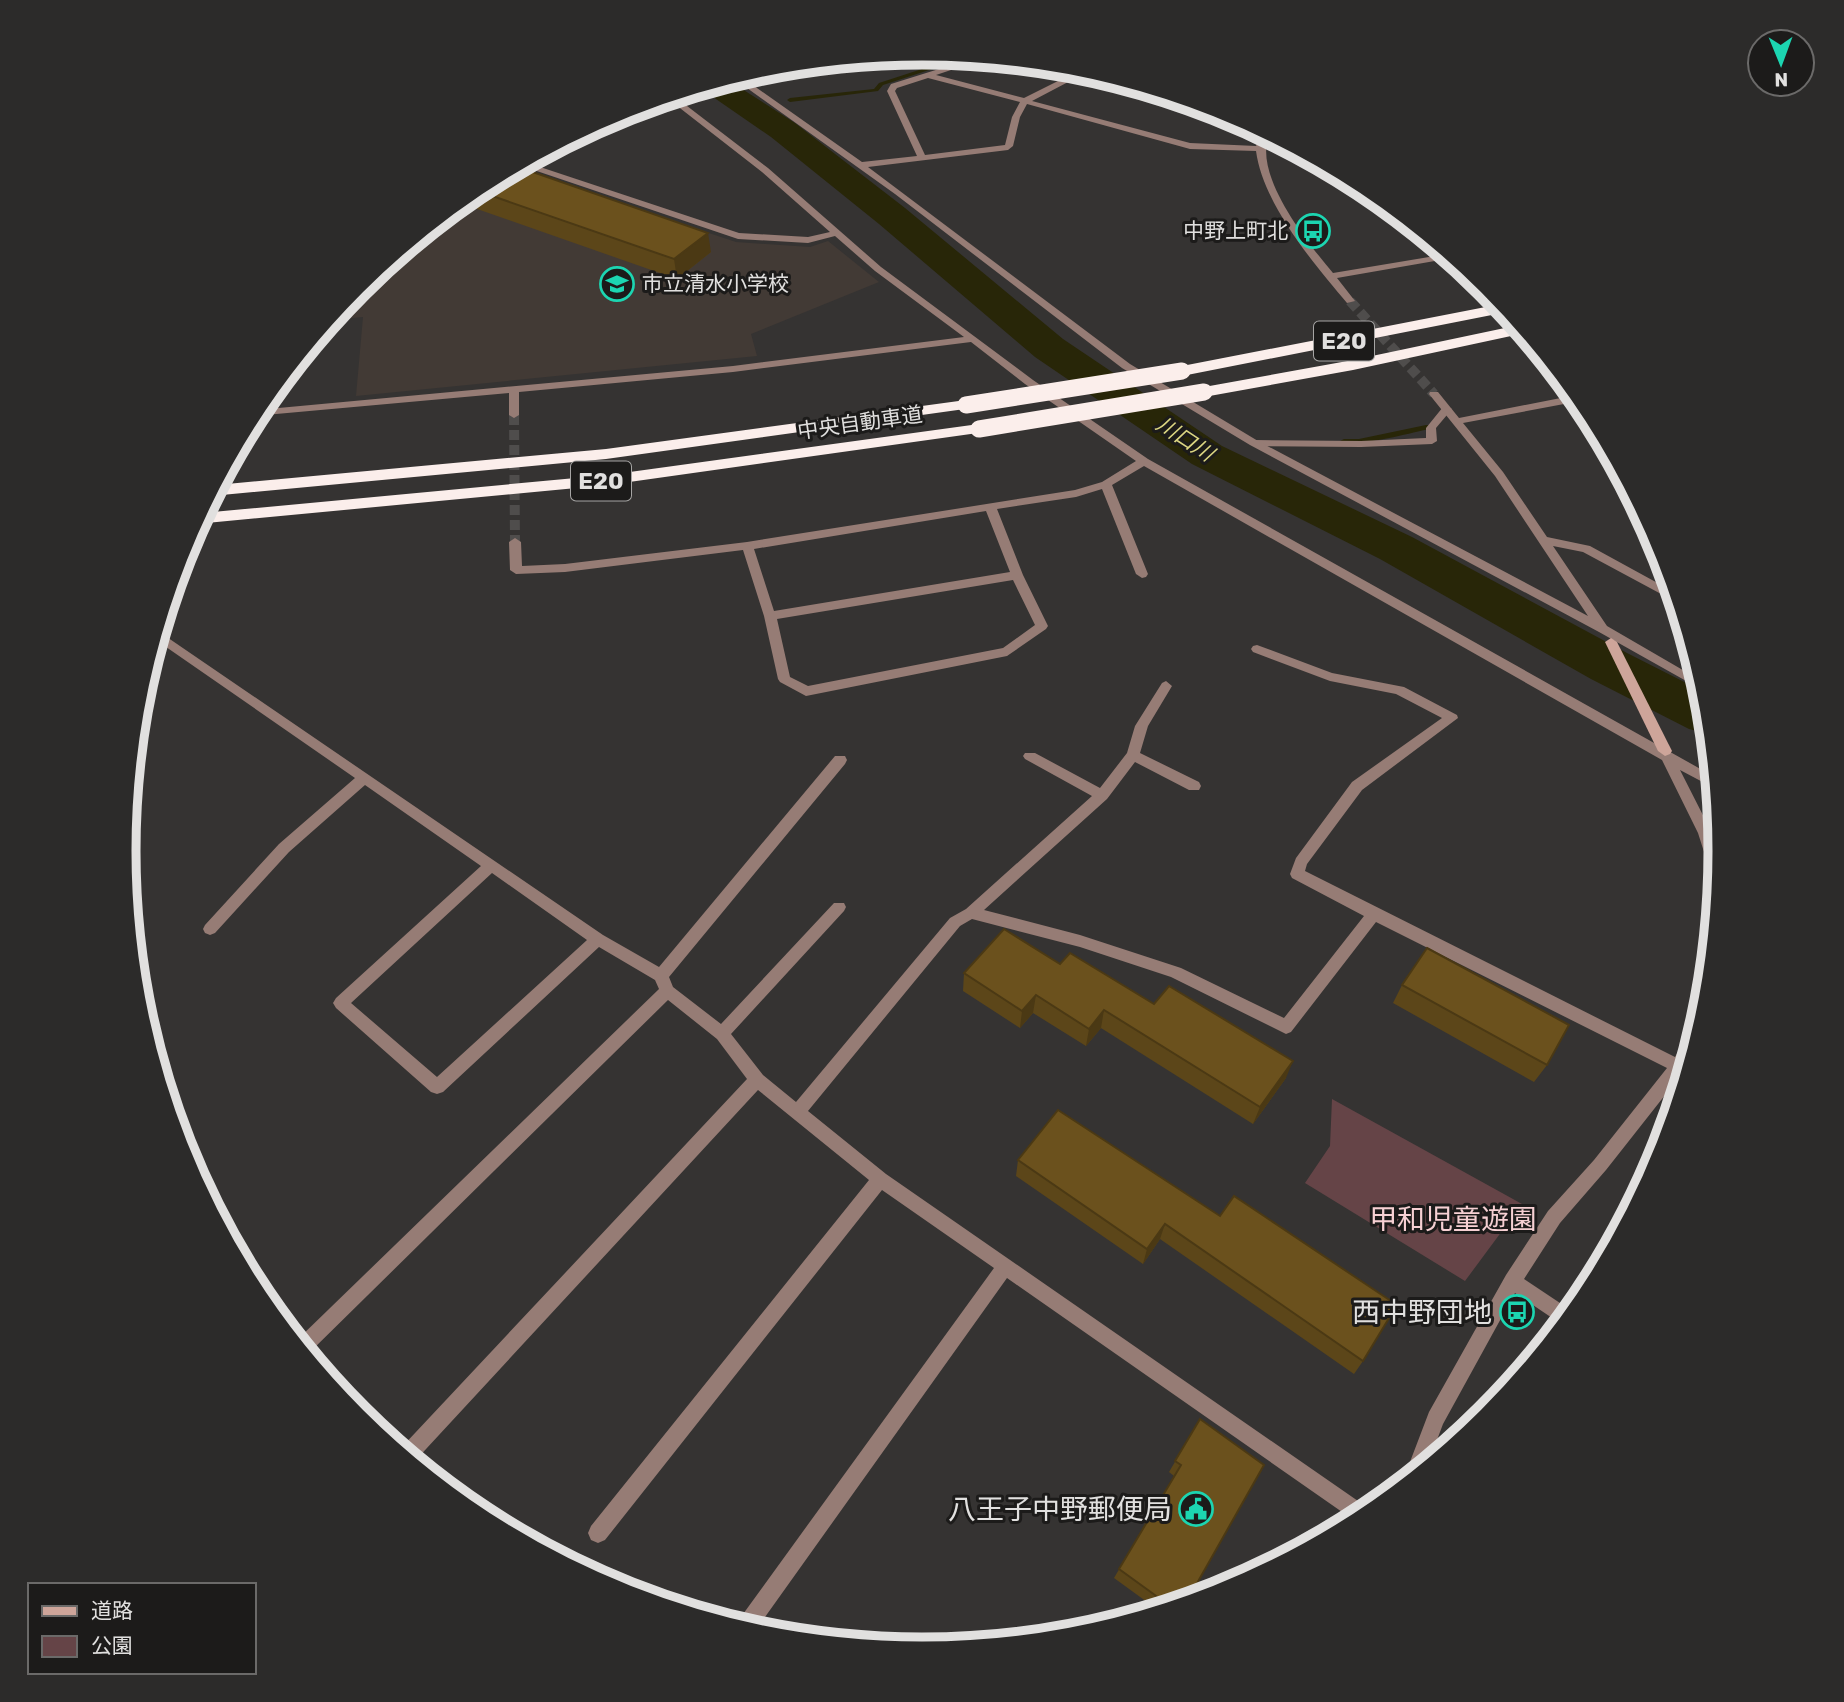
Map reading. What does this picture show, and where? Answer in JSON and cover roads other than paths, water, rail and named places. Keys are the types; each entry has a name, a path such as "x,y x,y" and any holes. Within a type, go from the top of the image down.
{"highway":[{"name":"中央自動車道","path":"224,490 606,454 966,405 1182,371 1492,310"},
{"name":"中央自動車道","path":"210,518 608,480 979,429 1353,365 1511,331"}],"street":[{"path":"922,157 891,91 894,86 957,66"},
{"path":"928,75 1190,146 1260,149"},
{"path":"860,165 1009,146 1016,117 1025,101 1069,79"},
{"path":"747,85 860,165 1126,366 1254,443 1603,629 1688,678"},
{"path":"679,103 765,170 878,270 1029,382 1144,461 1705,778"},
{"path":"1262,142 1260,149 1265,177 1329,277 1350,301"},
{"path":"533,168 738,236 808,240 836,233"},
{"path":"1329,277 1438,258"},
{"path":"270,412 733,369 973,339"},
{"path":"514,391 514,415"},
{"path":"1434,394 1499,474 1611,642 1708,842"},
{"path":"1458,421 1566,400"},
{"path":"1254,443 1361,444 1432,441 1431,428 1447,409"},
{"path":"514,542 516,570 565,568 747,546 1057,497 1106,484 1144,461"},
{"path":"1106,484 1142,574"},
{"path":"747,546 770,616 784,679 806,691 1007,652 1042,625 1017,575 990,507"},
{"path":"1545,540 1586,549 1665,592"},
{"path":"770,616 1017,575"},
{"path":"165,641 664,984 722,1034 757,1080 880,1179 1004,1268 1353,1509"},
{"path":"1257,649 1330,677 1399,690 1452,718 1357,786 1301,862 1297,874 1678,1066"},
{"path":"797,1112 955,922 971,914 1102,795 1133,755 1142,726 1166,686"},
{"path":"1133,755 1194,786"},
{"path":"1030,756 1102,795"},
{"path":"308,1342 664,984 840,760"},
{"path":"210,929 284,848 364,778"},
{"path":"491,865 341,1003 437,1087 598,939"},
{"path":"722,1034 839,907"},
{"path":"971,914 1080,941 1176,972 1286,1027 1374,914"},
{"path":"1420,1459 1436,1419 1512,1281 1554,1217 1600,1165 1677,1067"},
{"path":"413,1450 757,1080"},
{"path":"598,1533 880,1179"},
{"path":"752,1618 1004,1268"},
{"path":"1512,1281 1559,1312"}],"waterway":[{"path":"790,100 876,90 881,84 940,65"},
{"name":"川口川","path":"724,91 783,130 892,216 1049,348 1207,455 1396,548 1609,666 1695,710"},
{"path":"1344,441 1359,441 1426,427"}],"tunnel":[{"path":"1350,301 1434,394"},
{"path":"514,415 515,542"}],"place":[{"name":"中野上町北","path":"1313,231"},
{"name":"市立清水小学校","path":"617,284"},
{"name":"西中野団地","path":"1517,1312"},
{"name":"八王子中野郵便局","path":"1196,1509"}],"park label":[{"name":"甲和児童遊園","path":"1453,1219"}]}
